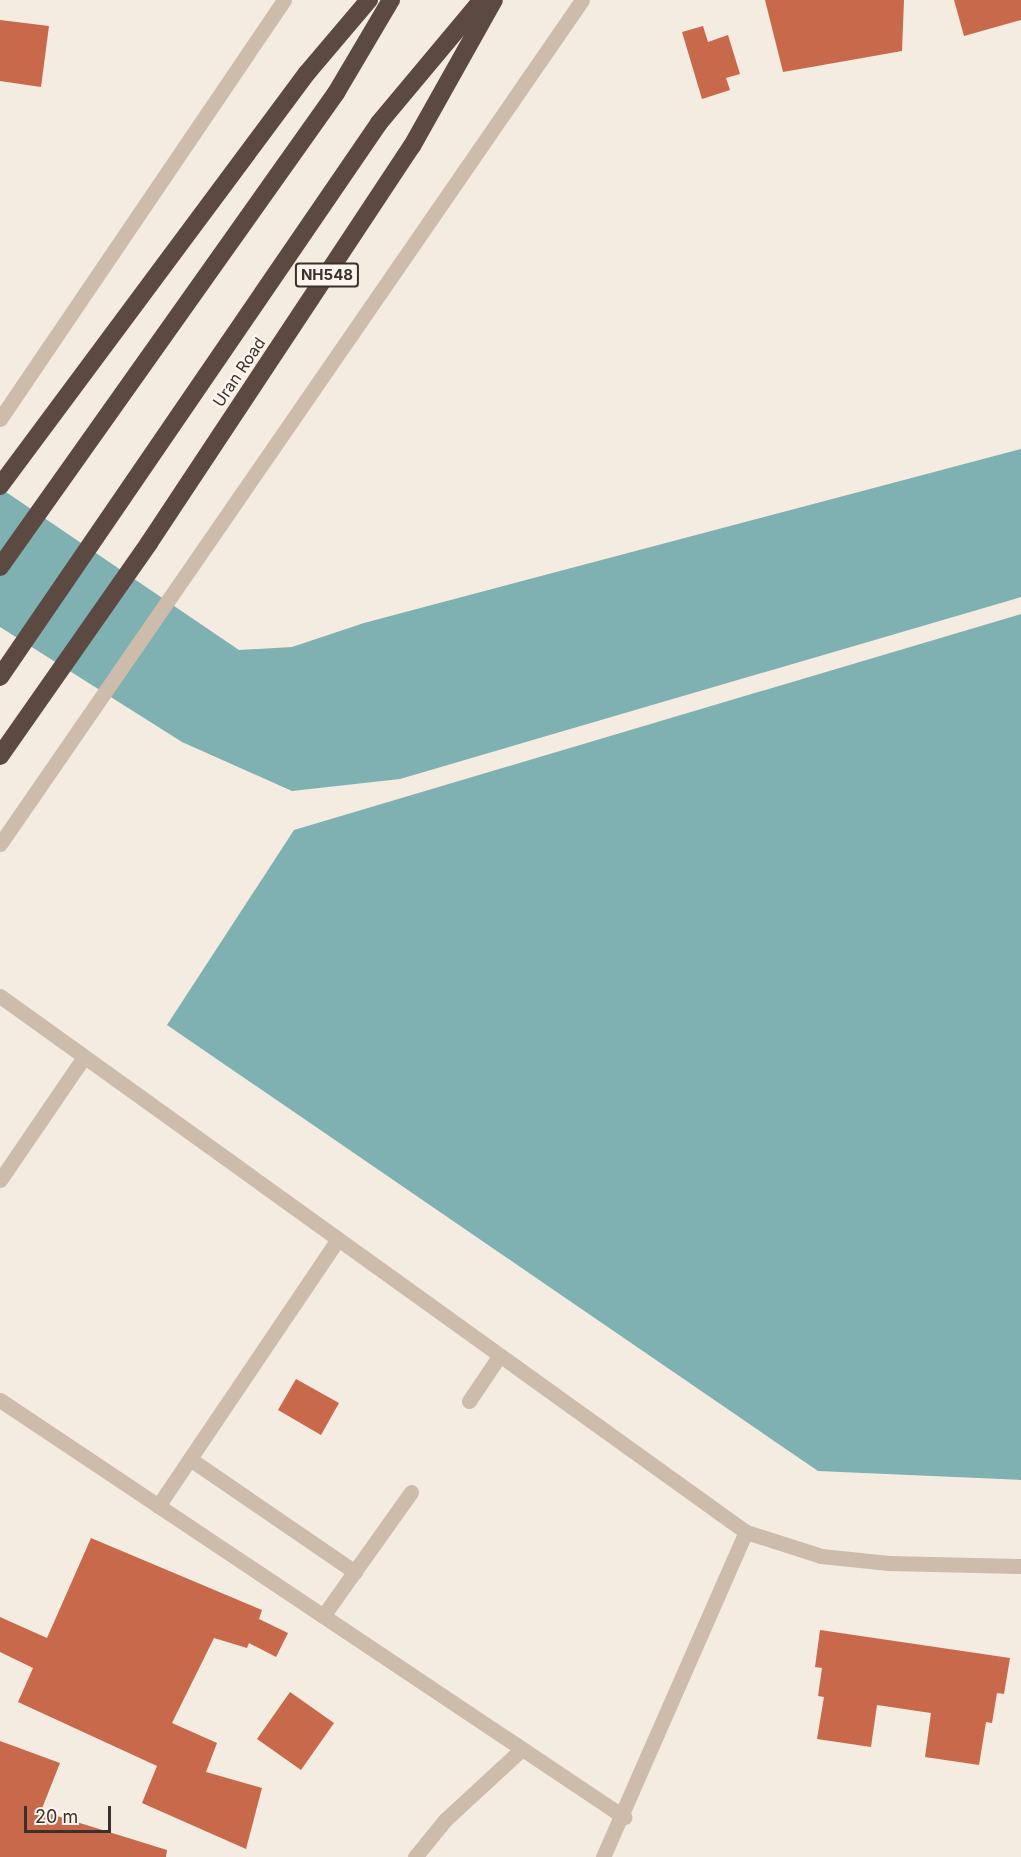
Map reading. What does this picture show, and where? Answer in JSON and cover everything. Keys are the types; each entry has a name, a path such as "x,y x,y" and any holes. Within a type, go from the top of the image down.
{"highway":[{"path":"0,486 307,73 369,0"},
{"path":"0,567 336,93 391,0"},
{"name":"Uran Road","path":"1,675 112,517 379,123 482,0"},
{"name":"Uran Road","path":"0,756 149,543 412,146 494,0"}],"street":[{"path":"0,419 284,0"},
{"path":"0,844 582,0"},
{"path":"0,996 746,1532 821,1556 889,1563 1021,1566"},
{"path":"0,1180 84,1057"},
{"path":"158,1506 338,1239"},
{"path":"469,1401 500,1355"},
{"path":"0,1400 624,1817"},
{"path":"190,1459 355,1572"},
{"path":"323,1616 411,1492"},
{"path":"603,1857 624,1817 746,1532"},
{"path":"416,1857 445,1820 522,1749"}],"water":[{"path":"1021,449 1021,597 400,779 292,791 182,742 0,627 0,488 239,650 292,647 364,623"},
{"path":"1021,614 1021,1480 818,1471 167,1025 294,830"}],"building":[{"path":"765,0 904,0 902,51 783,72"},
{"path":"954,0 1021,0 1021,20 964,36"},
{"path":"0,20 49,26 41,87 0,81"},
{"path":"703,26 708,42 728,35 740,74 726,78 730,90 702,99 682,32"},
{"path":"296,1379 339,1403 321,1435 278,1410"},
{"path":"91,1538 262,1610 259,1619 288,1633 276,1657 249,1643 247,1648 214,1638 172,1723 217,1743 206,1772 262,1788 246,1849 142,1803 157,1766 18,1702 33,1668 0,1652 0,1617 47,1638"},
{"path":"820,1630 1010,1658 1004,1694 997,1693 992,1723 986,1722 979,1765 925,1757 931,1713 877,1705 871,1747 817,1739 824,1697 818,1696 822,1668 815,1667"},
{"path":"290,1692 334,1723 301,1770 257,1739"},
{"path":"0,1741 60,1763 41,1811 167,1850 166,1857 0,1857"}]}
